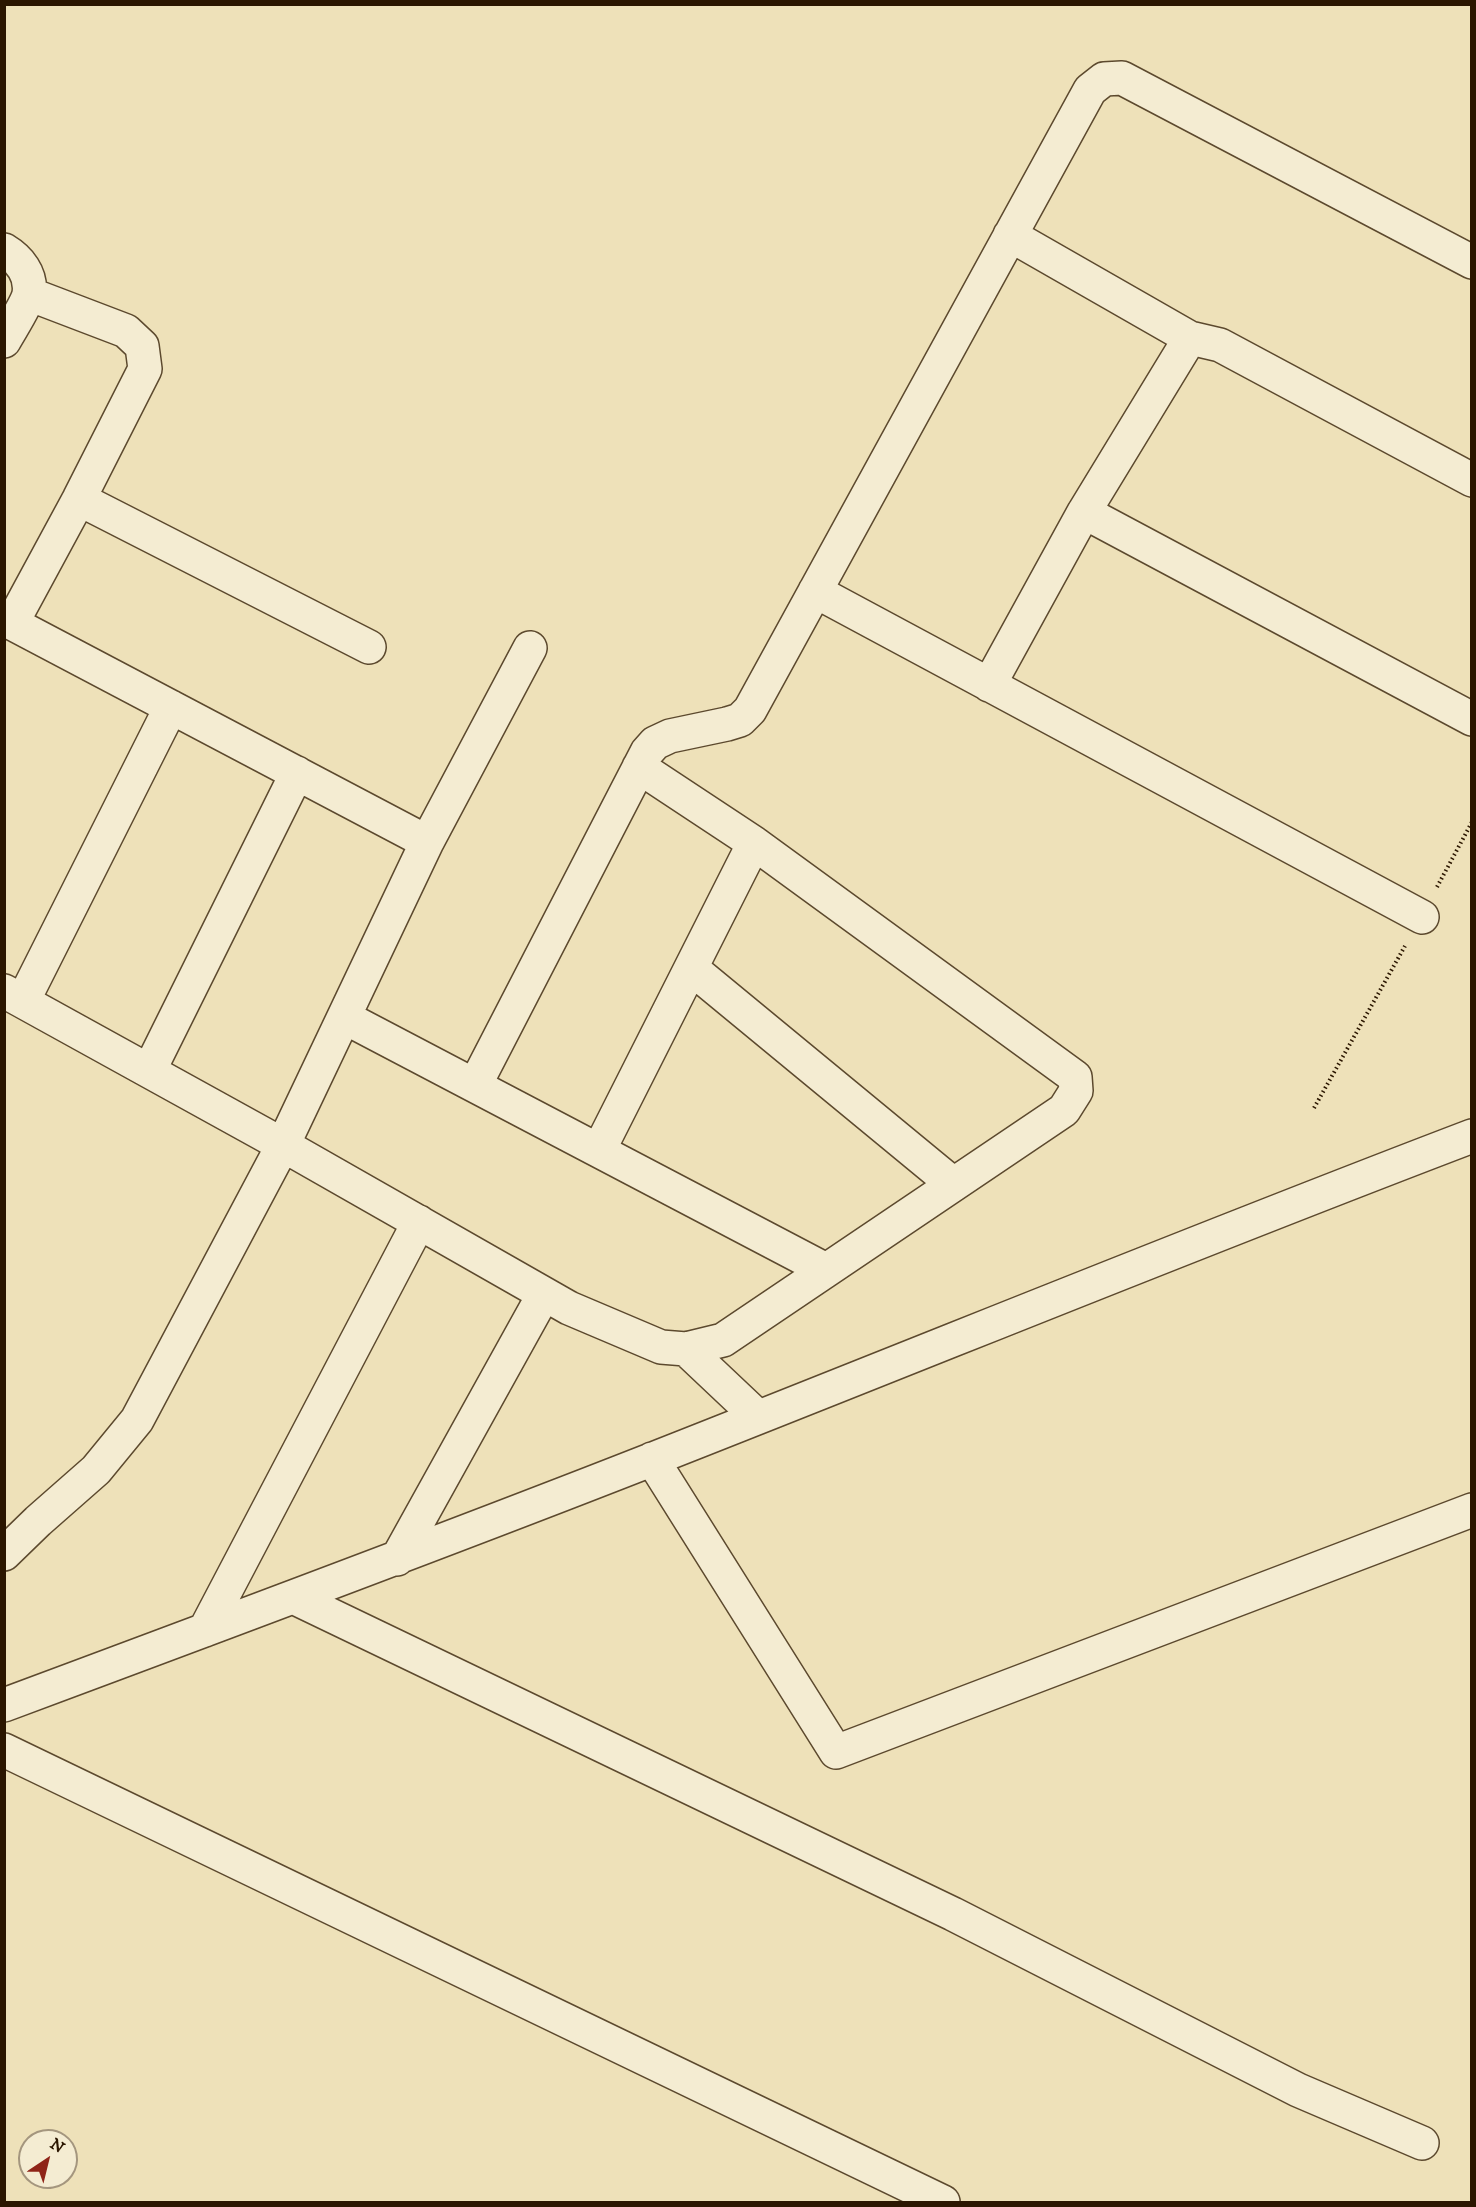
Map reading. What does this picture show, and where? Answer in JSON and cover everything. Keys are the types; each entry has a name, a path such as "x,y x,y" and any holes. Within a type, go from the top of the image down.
{"street":[{"path":"475,1085 647,752 655,743 670,736 740,720 750,710 1090,90 1104,79 1122,78 1472,261"},
{"path":"1010,236 1190,339 1220,345 1472,480"},
{"path":"4,250 18,259 27,273 29,294 4,341"},
{"path":"29,294 126,332 142,345 145,369 78,499 8,621 427,842"},
{"path":"989,685 1084,512 1190,339"},
{"path":"78,499 369,647"},
{"path":"1084,512 1472,718"},
{"path":"815,591 1422,917"},
{"path":"4,1554 96,1470 137,1420 283,1145 427,842 530,648"},
{"path":"171,707 14,996 283,1145 569,1308 661,1347 686,1349 723,1340 1064,1110 1076,1091 1075,1077 754,843 639,767"},
{"path":"148,1071 297,773"},
{"path":"599,1150 754,843"},
{"path":"691,968 953,1184"},
{"path":"344,1017 826,1270"},
{"path":"4,1705 397,1559 1262,1216 1472,1136"},
{"path":"205,1630 419,1222"},
{"path":"397,1559 544,1294"},
{"path":"686,1349 758,1417"},
{"path":"652,1459 836,1752 1472,1510"},
{"path":"293,1597 953,1914 1298,2090 1422,2143"},
{"path":"4,1750 944,2202"}],"path":[{"path":"1314,1108 1422,917 1472,822"}]}
